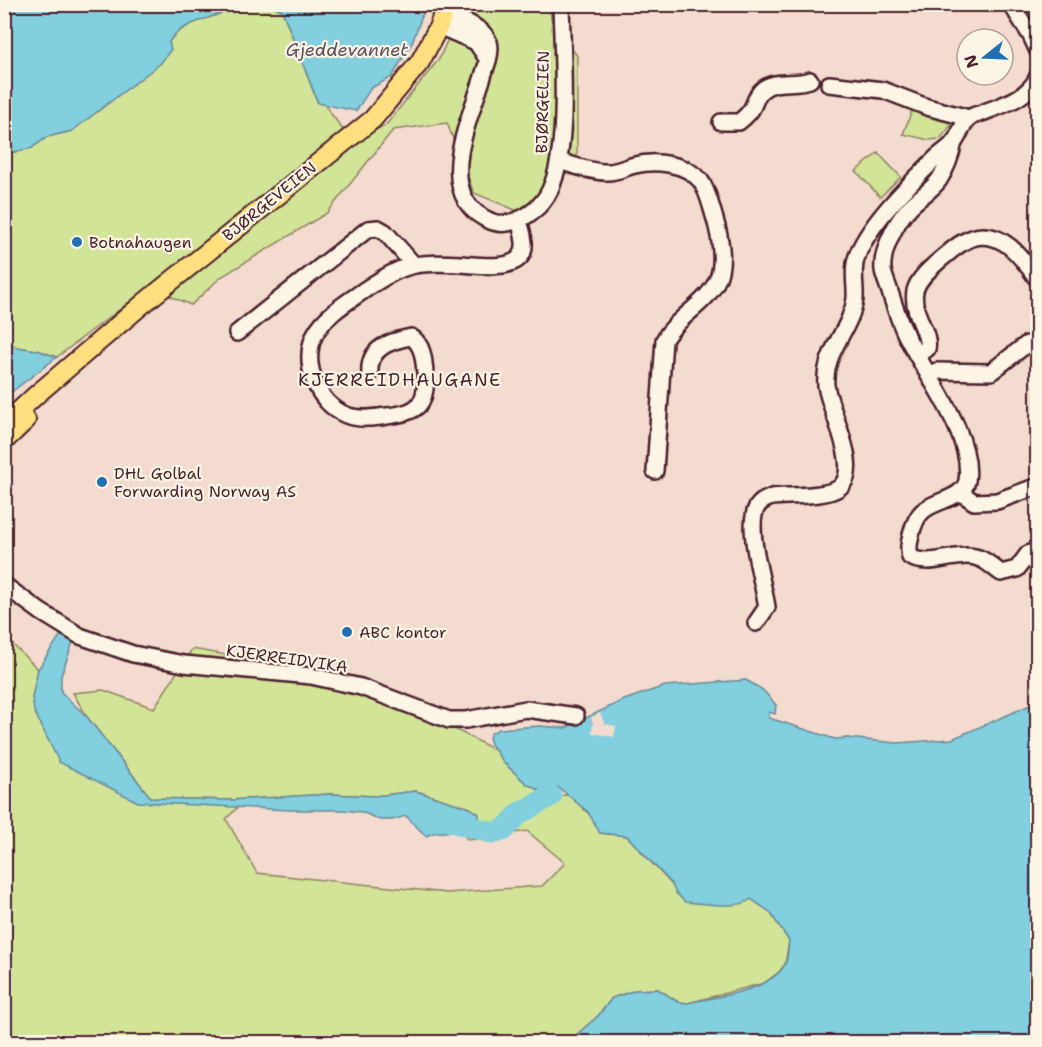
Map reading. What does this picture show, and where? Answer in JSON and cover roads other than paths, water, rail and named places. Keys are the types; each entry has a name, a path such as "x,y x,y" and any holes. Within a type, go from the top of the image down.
{"main road":[{"name":"BJØRGEVEIEN","path":"4,425 144,303 373,119 420,62 443,14"},
{"name":"BJØRGEVEIEN","path":"4,441 41,405 63,374"}],"street":[{"name":"BJØRGELIEN","path":"518,220 539,206 550,190 559,162 562,112 561,4"},
{"path":"1011,4 1038,51"},
{"path":"370,373 369,364 383,345 411,337 417,341 422,353 425,395 421,404 412,412 401,415 360,418 338,410 327,401 311,371 310,359 315,335 328,318 377,281 414,265 495,266 514,262 522,255 524,248 522,229 518,220 501,224 481,217 467,202 460,187 458,168 461,144 488,60 490,44 482,32 443,14"},
{"path":"721,122 739,122 752,108 760,92 769,86 810,80"},
{"path":"829,84 883,90 927,107 969,118 1022,96 1037,82"},
{"path":"756,623 768,607 758,566 753,526 757,507 772,496 832,492 841,487 846,480 848,461 829,398 826,371 855,299 853,274 857,257 885,212 954,142 969,118"},
{"path":"954,142 950,159 938,182 908,209 895,226 887,245 883,269 899,320 956,423 963,447 967,482 960,492 921,512 912,529 908,547 910,557 926,562 960,555 981,559 1001,573 1017,569 1028,554 1038,550"},
{"path":"559,162 608,172 653,162 680,168 699,180 716,222 722,255 718,278 708,294 669,330 664,340 655,471"},
{"path":"237,333 368,229 378,228 385,232 414,265"},
{"path":"917,355 927,348 929,342 915,307 915,289 928,269 959,245 972,238 988,236 1012,247 1038,280"},
{"path":"928,374 937,371 991,372 1027,344"},
{"path":"960,492 974,502 997,501 1038,486"},
{"name":"KJERREIDVIKA","path":"4,585 41,612 80,636 133,654 184,664 311,676 361,687 449,720 466,720 526,709 576,716"}],"water":[{"name":"Gjeddevannet","path":"426,4 412,43 392,77 371,88 356,111 318,103 282,10 270,5"},
{"path":"4,5 226,5 222,13 179,31 169,42 171,49 161,63 72,131 47,137 32,148 5,154"},
{"path":"4,339 16,347 37,350 57,357 5,397"},
{"path":"62,633 74,639 61,676 61,692 87,717 151,798 230,800 330,794 375,796 416,791 470,808 479,814 479,821 474,829 433,833 426,836 406,816 392,820 380,820 362,812 343,810 289,810 138,802 59,762 34,711 32,698 38,669"},
{"path":"746,680 763,690 776,705 775,714 769,712 769,718 835,739 897,743 952,739 1037,702 1037,1042 568,1042 598,1016 612,998 636,990 658,989 678,1002 688,1003 755,987 768,981 785,964 789,941 770,912 751,899 730,905 685,902 676,893 671,883 627,836 600,833 588,812 558,787 551,796 527,784 504,763 489,737 491,733 499,729 539,726 565,728 624,700 665,686"}],"waterway":[{"path":"446,820 493,833 504,830 520,813 551,796"}],"place":[{"name":"Botnahaugen","path":"77,242"},
{"name":"DHL Golbal Forwarding Norway AS","path":"102,482"},
{"name":"ABC kontor","path":"347,632"}],"district":[{"name":"KJERREIDHAUGANE","path":"400,380"}]}
